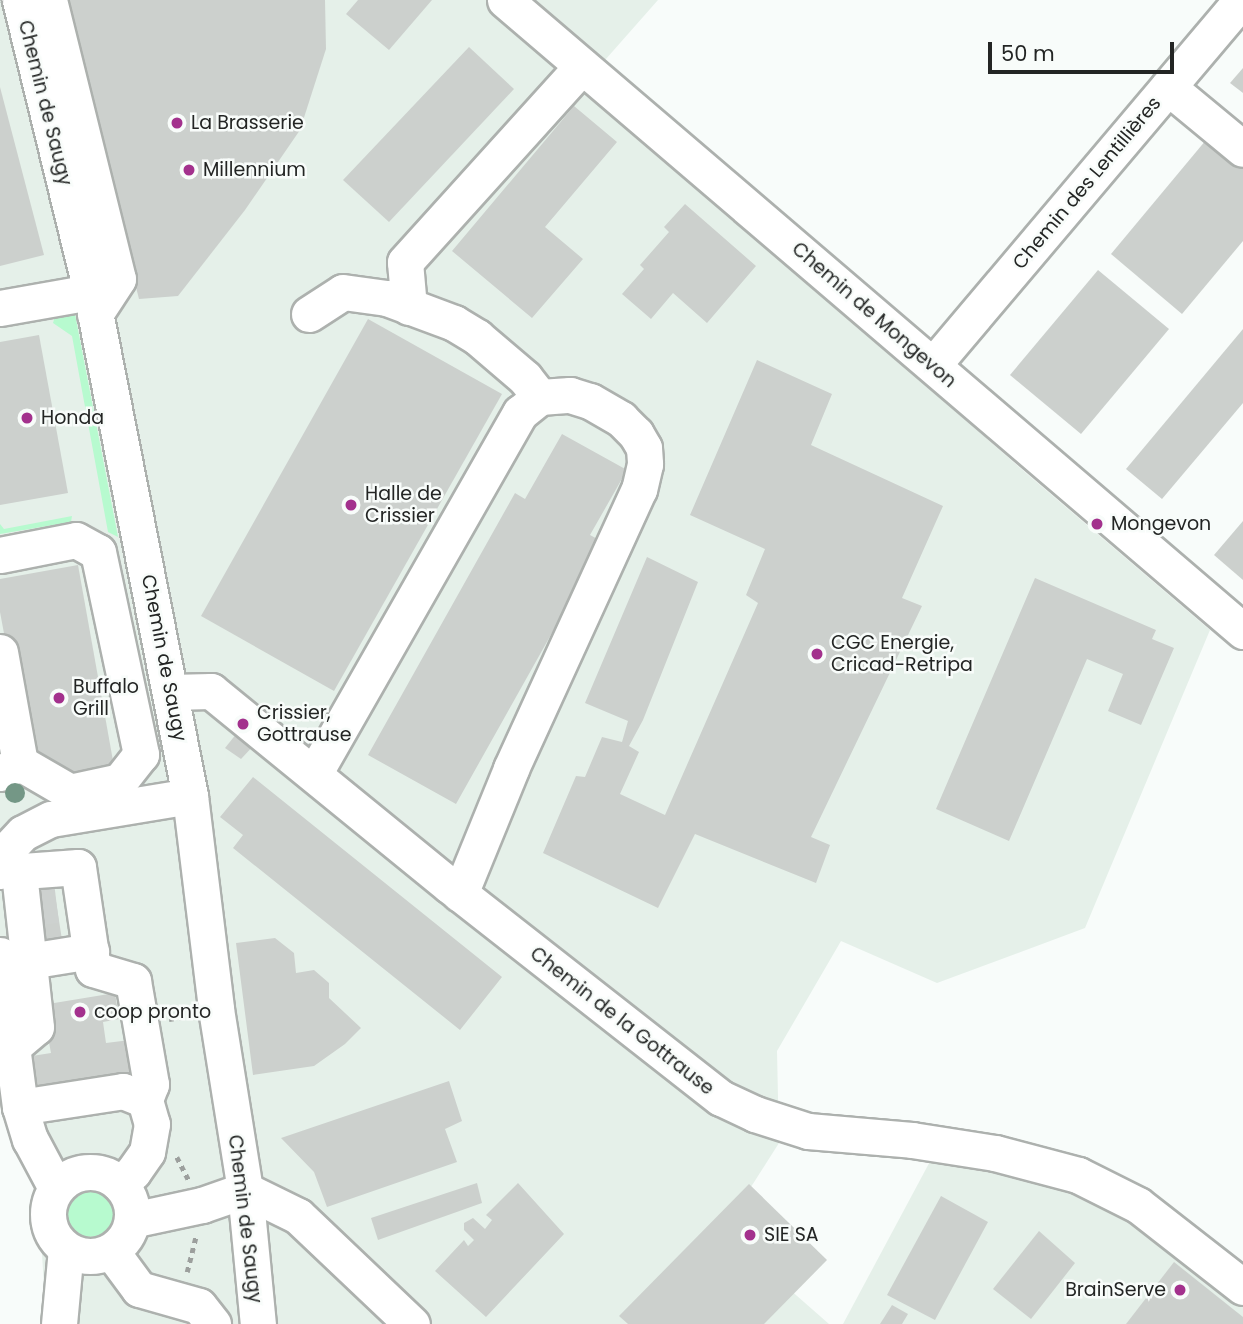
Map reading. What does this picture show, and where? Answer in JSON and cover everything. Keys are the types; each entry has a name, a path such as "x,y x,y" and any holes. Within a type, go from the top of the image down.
{"street":[{"name":"Chemin de Saugy","path":"20,0 93,303 190,796 216,1009 245,1190 258,1324"},
{"path":"0,308 93,303 118,279 49,0"},
{"name":"Chemin de Mongevon","path":"505,0 1243,631"},
{"name":"Chemin des Lentillières","path":"933,366 1241,0"},
{"path":"409,307 405,262 582,66"},
{"path":"1168,87 1243,149"},
{"path":"309,314 343,292 365,293 454,323 477,337 525,378 540,397"},
{"path":"314,774 501,442 520,413 540,397 570,395 603,408 636,434 644,448 645,464 639,489 511,769 460,894"},
{"path":"0,555 76,540 98,552 141,754 120,781 70,792 10,768 0,652"},
{"name":"Chemin de la Gottrause","path":"170,692 211,691 460,894 721,1098 755,1115 808,1131 912,1140 995,1153 1077,1175 1138,1205 1243,1287"},
{"path":"56,1188 30,1139 20,1107 12,1047 53,950 39,881 23,833 51,819 190,796"},
{"path":"39,881 53,950"},
{"path":"53,950 133,981 151,1084 145,1100 152,1124 147,1152 133,1172 120,1184"},
{"path":"20,1107 123,1091 145,1100"},
{"path":"94,1171 108,1175 120,1184 128,1194 132,1220 128,1232 111,1251 89,1256 66,1249 56,1240 47,1214 56,1188 66,1178 94,1171"},
{"path":"132,1220 202,1205 245,1190 298,1216 412,1324"},
{"path":"59,1324 66,1249"},
{"path":"111,1251 139,1289 199,1306 210,1316 213,1324"}],"path":[{"path":"186,1277 198,1229"}],"shaded area":[{"path":"0,0 658,0 583,85 1026,473 1210,630 1085,928 937,983 841,941 777,1051 779,1143 723,1231 829,1324 40,1324 44,1286 38,1191 6,1126 0,1076"},
{"path":"934,1154 1060,1181 1155,1226 1243,1297 1243,1324 843,1324"}],"green space":[{"path":"74,309 118,537 108,532 72,336 53,323 55,316"},
{"path":"72,516 71,522 0,534 0,524 4,529"},
{"path":"90,1189 107,1196 114,1213 107,1230 90,1237 73,1230 66,1213 73,1196"}],"building":[{"name":"Millennium","path":"63,0 325,0 326,49 300,130 245,210 178,296 139,299"},
{"path":"358,0 432,0 389,50 346,14"},
{"path":"469,47 514,89 389,222 343,180"},
{"path":"1243,68 1243,93 1230,83"},
{"path":"0,87 44,255 0,266"},
{"path":"574,106 617,142 545,227 583,259 532,318 452,251"},
{"path":"1211,134 1243,161 1243,241 1182,314 1111,254"},
{"path":"685,204 756,266 707,323 673,293 651,319 622,294 644,269 640,265 669,232 664,227"},
{"path":"1098,270 1169,329 1081,434 1010,375"},
{"name":"Halle de Crissier","path":"368,319 502,394 334,691 201,616"},
{"path":"1243,329 1243,403 1162,499 1126,469"},
{"name":"Honda","path":"39,335 68,493 0,505 0,342"},
{"name":"CGC Energie, Cricad-Retripa","path":"757,360 832,394 811,445 943,506 902,598 922,606 811,837 830,845 816,883 695,834 658,908 543,853 576,776 585,777 602,737 622,742 628,721 585,703 647,557 698,582 643,720 629,746 639,752 620,794 665,815 758,603 746,595 765,549 690,515"},
{"path":"562,434 627,470 590,535 603,542 456,804 368,755 515,493 525,499"},
{"path":"1243,521 1243,580 1214,555"},
{"name":"Buffalo Grill","path":"78,565 115,772 76,780 26,750 0,612 0,579"},
{"path":"1035,578 1156,630 1152,639 1174,648 1141,725 1108,711 1123,674 1087,659 1009,841 936,809"},
{"path":"241,728 258,741 241,759 225,748"},
{"path":"253,777 502,977 460,1030 233,848 243,835 220,817"},
{"path":"52,876 62,940 38,953 27,880"},
{"path":"275,938 294,953 296,973 314,970 329,983 329,998 361,1028 345,1044 314,1066 253,1075 236,943"},
{"path":"115,993 119,1019 103,1022 106,1043 138,1039 144,1078 38,1094 32,1056 51,1053 42,1005"},
{"path":"449,1081 462,1121 445,1129 457,1162 327,1207 314,1172 281,1138"},
{"path":"477,1183 482,1203 378,1240 371,1218"},
{"path":"518,1183 564,1234 486,1317 435,1271 464,1240 468,1246 474,1240 464,1230 464,1223 473,1218 485,1229 492,1220 486,1215"},
{"name":"SIE SA","path":"749,1184 827,1260 764,1324 628,1324 619,1316"},
{"path":"941,1196 988,1222 935,1320 887,1295"},
{"path":"1039,1231 1075,1263 1031,1319 993,1289"},
{"name":"BrainServe","path":"1174,1262 1243,1317 1243,1324 1126,1324"},
{"path":"892,1305 908,1314 902,1324 880,1324"}],"tunnel":[{"path":"31,908 57,905"}],"place":[{"name":"La Brasserie","path":"177,123"},
{"name":"Millennium","path":"189,170"},
{"name":"Honda","path":"27,418"},
{"name":"Halle de Crissier","path":"351,505"},
{"name":"Mongevon","path":"1097,524"},
{"name":"CGC Energie, Cricad-Retripa","path":"817,654"},
{"name":"Buffalo Grill","path":"59,698"},
{"name":"Crissier, Gottrause","path":"243,724"},
{"name":"coop pronto","path":"80,1012"},
{"name":"SIE SA","path":"750,1235"},
{"name":"BrainServe","path":"1180,1290"}]}
